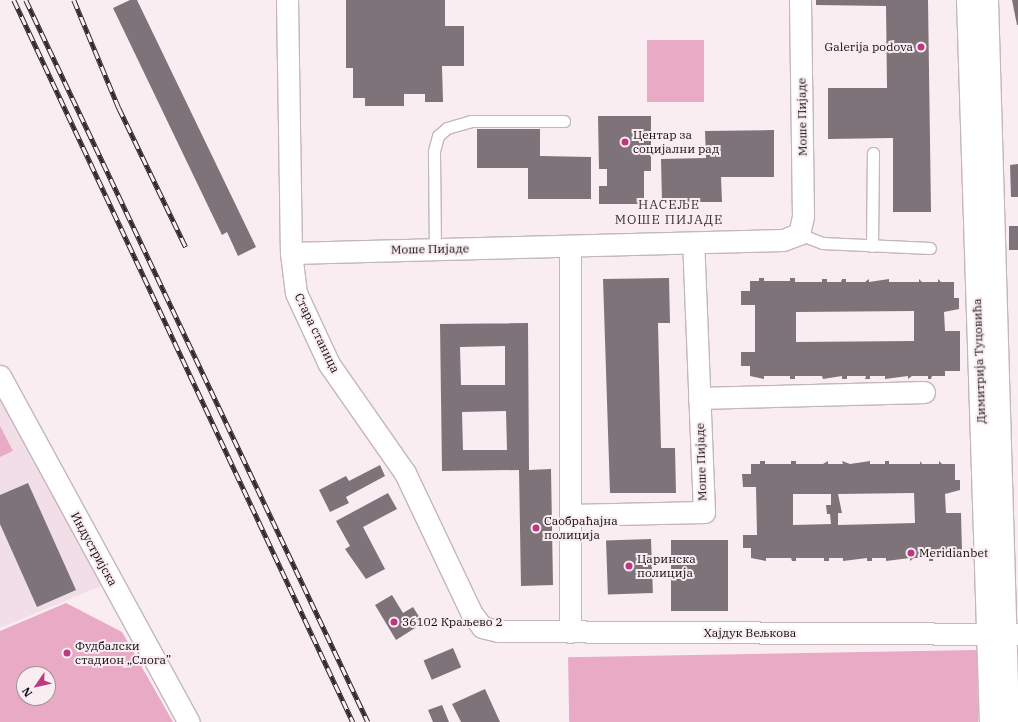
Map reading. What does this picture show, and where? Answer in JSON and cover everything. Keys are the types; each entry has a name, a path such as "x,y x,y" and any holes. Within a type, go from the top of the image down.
{"main road":[{"name":"Димитрија Туцовића","path":"968,0 1008,722"},
{"name":"Димитрија Туцовића","path":"987,0 1004,634 991,722"}],"street":[{"name":"Стара станица","path":"287,0 291,253 296,293 329,364 405,473 472,614 482,628"},
{"name":"Моше Пијаде","path":"291,253 783,240 799,234 803,216 800,0"},
{"name":"Моше Пијаде","path":"570,515 704,512 693,243"},
{"path":"570,246 570,632"},
{"name":"Индустријска","path":"0,376 189,722"},
{"path":"699,398 924,392"},
{"name":"Хајдук Вељкова","path":"482,628 498,631 570,632 1004,634"}],"lane":[{"path":"434,250 434,151 438,136 447,128 471,121 564,121"},
{"path":"872,246 873,153"},
{"path":"799,234 822,243 930,248"}],"shaded area":[{"path":"647,40 704,40 704,102 647,102"},
{"path":"0,376 113,581 0,628"},
{"path":"0,426 13,451 0,457"},
{"name":"Фудбалски стадион „Слога”","path":"66,603 122,632 173,722 0,722 0,631"},
{"path":"977,650 978,722 569,722 568,657"}],"building":[{"path":"130,0 137,0 256,247 238,256 227,232 222,235 113,8"},
{"path":"346,0 445,0 445,26 464,26 464,66 442,66 443,102 425,102 425,94 404,94 404,106 365,106 365,98 353,98 353,68 346,68"},
{"path":"816,0 928,0 931,212 893,212 893,138 828,139 828,88 887,88 886,6 816,5"},
{"path":"1012,0 1018,0 1018,25 1017,25"},
{"name":"Центар за социјални рад","path":"598,116 651,116 651,171 644,171 644,204 599,204 599,186 607,186 607,169 599,169"},
{"path":"477,129 540,129 540,156 591,157 591,199 528,199 528,168 477,168"},
{"path":"774,130 774,177 721,177 722,202 662,202 661,159 706,158 705,131"},
{"path":"1018,164 1018,197 1011,197 1010,165"},
{"path":"1009,226 1018,226 1018,250 1009,250"},
{"path":"669,278 670,323 658,323 661,448 675,448 676,493 610,493 603,279"},
{"path":"759,278 764,278 764,281 790,281 790,278 795,278 795,282 822,282 822,279 827,279 827,282 841,282 842,279 846,279 846,282 865,282 869,279 869,282 889,279 889,282 919,282 919,279 922,282 938,282 938,279 941,282 954,282 954,298 959,298 959,309 944,312 945,331 960,331 960,371 945,371 945,376 932,376 931,379 928,379 928,376 912,376 908,379 908,376 885,379 885,376 870,376 870,379 865,379 866,376 847,376 847,379 842,379 842,376 823,379 822,376 795,376 795,379 790,379 790,376 764,376 764,379 750,376 750,366 741,366 741,352 755,352 755,305 741,305 741,291 750,291 750,281 759,281","holes":["914,311 914,341 796,342 796,312"]},
{"path":"528,323 529,470 551,469 553,585 521,586 519,470 442,471 440,324","holes":["505,346 505,385 461,385 460,347","506,411 507,450 463,450 462,412"]},
{"path":"760,461 765,461 765,464 791,464 791,461 796,461 796,464 823,464 828,461 828,464 843,464 842,461 850,464 870,461 870,464 885,464 885,461 889,461 889,464 920,464 920,461 922,464 939,464 939,461 942,464 955,464 955,480 960,480 960,490 945,494 946,513 961,513 962,552 946,553 946,558 933,558 933,561 929,561 929,558 914,558 910,561 910,558 886,561 886,558 872,558 872,561 867,561 867,558 843,561 843,558 829,558 829,561 824,561 824,558 796,558 796,561 792,561 791,558 766,558 766,561 751,558 751,548 743,548 743,535 757,535 756,487 743,487 742,474 751,474 751,464 760,464","holes":["914,493 915,523 838,525 838,513 842,513 838,494","793,494 831,494 831,505 826,505 827,514 830,514 831,524 793,525"]},
{"path":"380,465 385,476 346,497 349,503 330,512 319,490 346,476 349,481"},
{"path":"28,483 76,590 37,607 0,524 0,495"},
{"path":"388,493 397,509 363,527 385,569 366,579 345,549 350,546 336,521"},
{"name":"Царинска полиција","path":"651,539 653,593 608,595 606,541"},
{"path":"671,540 728,540 728,611 671,611"},
{"path":"392,595 403,613 413,607 423,623 396,640 375,605"},
{"path":"453,648 461,667 432,680 424,661"},
{"path":"485,689 500,722 461,722 452,704"},
{"path":"442,705 449,722 433,722 428,710"}],"railway":[{"path":"14,0 353,722"},
{"path":"26,0 368,722"},
{"path":"74,0 119,108 186,247"}],"place":[{"name":"Galerija podova","path":"921,47"},
{"name":"Центар за социјални рад","path":"625,142"},
{"name":"Саобраћајна полиција","path":"536,528"},
{"name":"Meridianbet","path":"911,553"},
{"name":"Царинска полиција","path":"629,566"},
{"name":"36102 Краљево 2","path":"394,622"},
{"name":"Фудбалски стадион „Слога”","path":"67,653"}],"district":[{"name":"НАСЕЉЕ МОШЕ ПИЈАДЕ","path":"669,214"}]}
